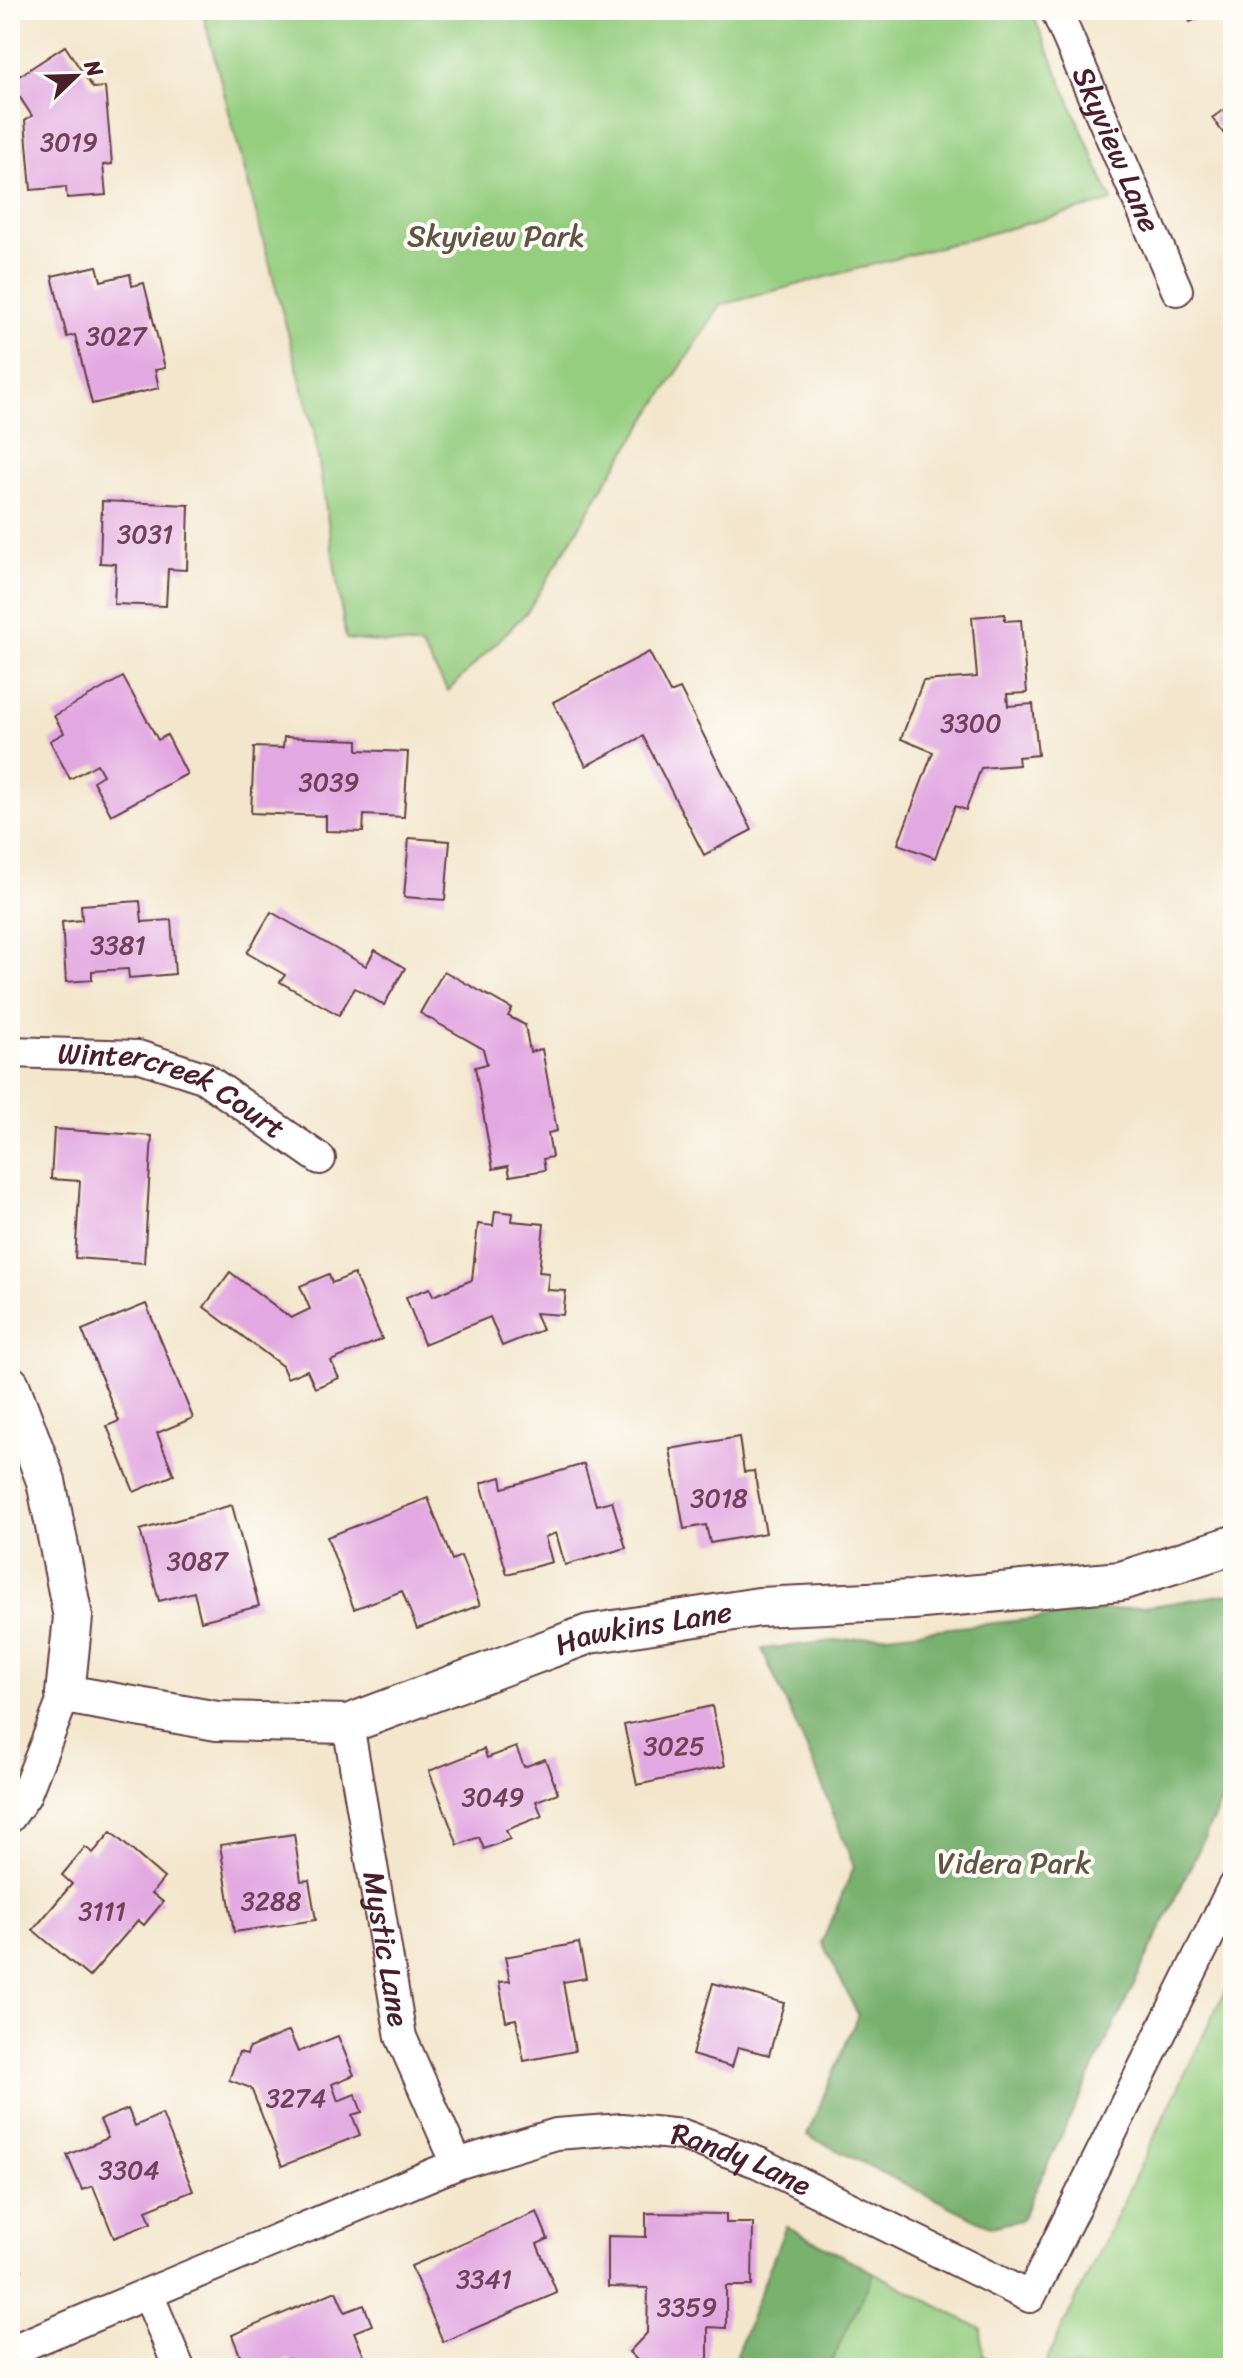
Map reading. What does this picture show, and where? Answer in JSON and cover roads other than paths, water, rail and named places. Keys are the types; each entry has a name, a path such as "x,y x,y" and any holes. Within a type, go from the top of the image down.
{"street":[{"name":"Skyview Lane","path":"1056,10 1177,290"},
{"name":"Wintercreek Court","path":"10,1052 138,1056 203,1077 320,1159"},
{"path":"10,1385 46,1481 73,1617 65,1694 25,1796 10,1817"},
{"name":"Hawkins Lane","path":"65,1694 217,1721 348,1724 589,1634 759,1607 912,1600 1121,1581 1233,1545"},
{"name":"Mystic Lane","path":"348,1724 401,2037 457,2164"},
{"name":"Randy Lane","path":"10,2351 457,2164 556,2134 622,2129 683,2135 759,2163 1030,2297 1233,1887"},
{"path":"148,2294 179,2368"}],"park label":[{"name":"Skyview Park","path":"496,236"},
{"name":"Videra Park","path":"1014,1863"}]}
